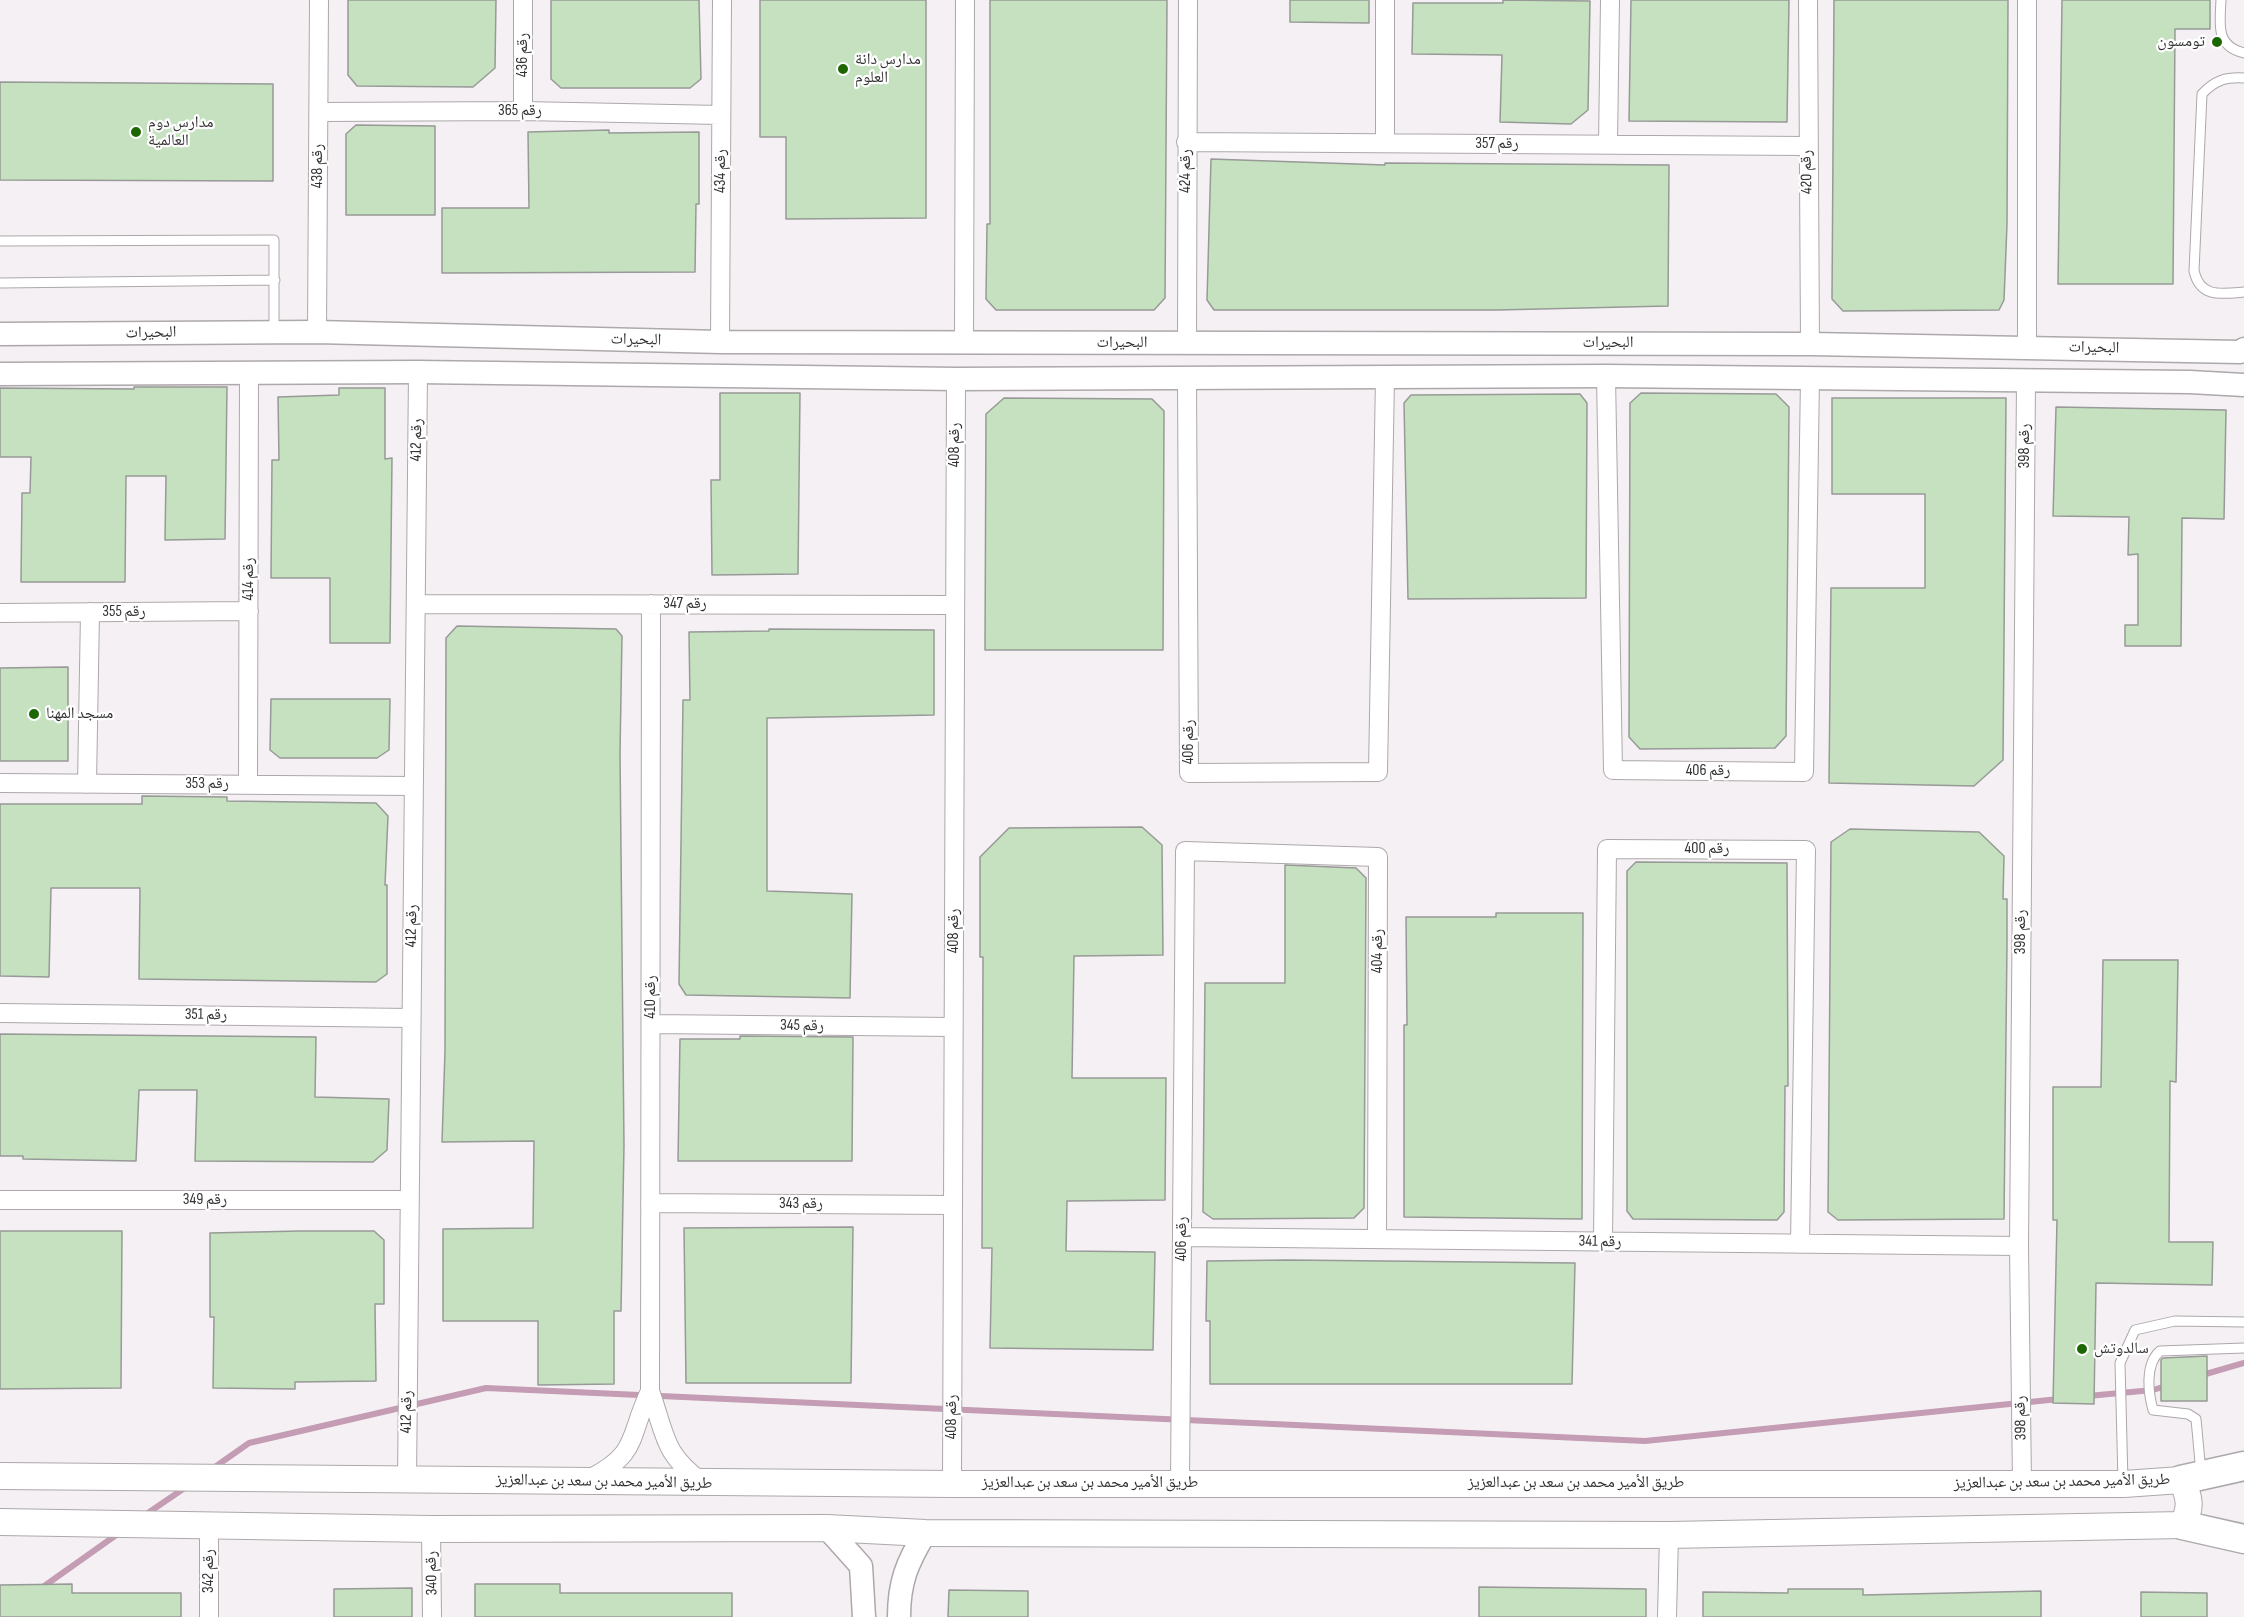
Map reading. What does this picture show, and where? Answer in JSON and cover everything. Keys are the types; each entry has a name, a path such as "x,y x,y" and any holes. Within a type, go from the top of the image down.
{"main road":[{"path":"2191,1478 2244,1466"},
{"name":"طريق الأمير محمد بن سعد بن عبدالعزيز","path":"0,1476 952,1484 1180,1482 2124,1484 2191,1478 2188,1515 2182,1526"},
{"path":"0,1522 431,1529 827,1528 925,1533 1669,1535 2182,1526 2244,1539"}],"street":[{"name":"رقم 438","path":"317,332 319,0"},
{"name":"رقم 436","path":"523,0 523,111"},
{"name":"رقم 434","path":"717,342 722,0"},
{"path":"964,342 965,0"},
{"name":"رقم 424","path":"1187,343 1188,0"},
{"path":"1384,0 1385,143"},
{"path":"1608,144 1610,0"},
{"name":"رقم 420","path":"1808,0 1807,146 1810,344"},
{"path":"2026,0 2027,346"},
{"name":"رقم 365","path":"319,112 523,111 721,115"},
{"name":"رقم 357","path":"1186,142 1807,146"},
{"name":"البحيرات","path":"0,334 317,332 717,342 1810,344 2027,346 2240,352 2244,349"},
{"path":"713,376 717,342"},
{"path":"2190,382 2207,376 2211,370 2212,362 2196,350"},
{"name":"البحيرات","path":"0,374 418,372 956,379 1810,377 2190,382 2244,385"},
{"name":"رقم 412","path":"406,1480 418,372"},
{"name":"رقم 414","path":"248,785 249,373"},
{"name":"رقم 406","path":"1606,376 1613,770 1804,772 1810,377"},
{"name":"رقم 406","path":"1187,379 1189,773 1378,772 1385,377"},
{"name":"رقم 408","path":"952,1484 956,379"},
{"name":"رقم 398","path":"2022,1484 2019,1246 2026,381"},
{"name":"رقم 347","path":"416,604 955,605"},
{"name":"رقم 410","path":"650,1391 651,604"},
{"name":"رقم 355","path":"0,613 249,611"},
{"path":"87,784 90,612"},
{"name":"رقم 353","path":"0,783 414,786"},
{"name":"رقم 400","path":"1603,1242 1607,849 1806,850 1800,1244"},
{"name":"رقم 406","path":"1180,1482 1185,851"},
{"name":"رقم 404","path":"1185,851 1378,857 1377,1239"},
{"name":"رقم 351","path":"0,1013 411,1018"},
{"name":"رقم 345","path":"651,1024 953,1027"},
{"name":"رقم 349","path":"0,1200 410,1200"},
{"name":"رقم 343","path":"650,1203 953,1205"},
{"name":"رقم 341","path":"1182,1237 2019,1246"},
{"path":"584,1482 616,1464 626,1453 650,1391"},
{"path":"650,1391 666,1446 685,1470 703,1483"},
{"name":"رقم 342","path":"209,1525 209,1617"},
{"path":"827,1528 861,1566 864,1611 899,1612 899,1590 909,1560 925,1533"},
{"name":"رقم 340","path":"431,1529 432,1617"},
{"path":"1667,1617 1669,1535"}],"lane":[{"path":"2221,0 2219,28 2224,42 2230,49 2244,52"},
{"path":"2244,78 2219,80 2202,93 2194,271 2196,284 2205,291 2226,294 2244,292"},
{"path":"0,241 274,240 274,332"},
{"path":"0,283 275,280"},
{"path":"2124,1484 2120,1363 2135,1330 2175,1321 2244,1322"},
{"path":"2191,1478 2196,1419 2188,1414 2153,1410 2150,1366 2152,1357 2166,1350 2244,1348"}],"building":[{"path":"348,0 496,0 495,68 473,87 357,86 348,75"},
{"path":"551,0 699,0 701,79 690,88 561,88 551,79"},
{"name":"مدارس دانة العلوم","path":"760,0 926,0 926,218 786,219 786,137 760,137"},
{"path":"990,0 1167,0 1165,298 1154,310 996,310 986,299 987,224 990,224"},
{"path":"1290,0 1369,0 1369,23 1290,22"},
{"path":"1503,0 1590,1 1588,110 1571,124 1500,122 1502,55 1412,54 1413,3 1503,3"},
{"path":"1631,0 1789,0 1787,122 1629,121"},
{"path":"1834,0 2008,0 2007,224 2004,300 1999,310 1843,311 1832,299"},
{"path":"2062,0 2210,0 2210,29 2175,29 2173,284 2058,284"},
{"name":"مدارس دوم العالمية","path":"0,82 273,84 273,181 0,180"},
{"path":"356,125 435,126 435,215 346,215 346,134"},
{"path":"609,130 609,133 699,132 699,204 696,204 695,272 442,273 442,208 529,208 528,132"},
{"path":"1211,159 1385,165 1385,163 1669,165 1668,306 1497,310 1214,310 1207,300"},
{"path":"134,387 227,387 225,539 165,540 166,476 126,476 125,582 21,582 22,493 30,493 31,457 0,457 0,388 134,389"},
{"path":"339,388 385,388 385,459 392,458 390,643 330,643 330,578 271,578 272,460 279,460 278,397 339,395"},
{"path":"720,393 800,393 798,574 712,575 711,480 720,480"},
{"path":"1641,393 1776,394 1789,407 1786,736 1775,748 1640,749 1629,737 1630,403"},
{"path":"1580,394 1587,403 1586,598 1408,599 1404,403 1411,395"},
{"path":"1004,398 1152,399 1164,411 1163,650 985,650 986,414"},
{"path":"1832,398 2006,398 2003,760 1974,786 1829,783 1831,588 1925,588 1925,494 1832,494"},
{"path":"2056,407 2226,410 2224,519 2182,518 2181,646 2125,646 2125,625 2138,625 2138,554 2128,555 2129,517 2053,516"},
{"path":"457,626 616,629 622,636 620,753 624,1145 621,1311 614,1311 614,1384 538,1385 538,1321 443,1321 443,1229 533,1228 534,1141 442,1142 445,1051 446,638"},
{"path":"769,629 934,630 934,715 767,718 767,891 852,894 850,998 686,995 679,984 683,700 690,700 689,632 769,631"},
{"name":"مسجد المهنا","path":"68,667 68,761 0,761 0,668"},
{"path":"271,699 390,699 389,750 377,758 280,758 270,750"},
{"path":"142,796 227,797 227,801 376,803 388,816 385,885 387,885 387,974 376,982 139,979 140,888 51,888 49,977 0,976 0,804 142,804"},
{"path":"1142,827 1162,845 1163,955 1074,956 1072,1078 1166,1078 1165,1200 1067,1201 1066,1251 1155,1252 1153,1350 990,1348 992,1248 982,1248 983,957 980,957 980,857 1009,828"},
{"path":"1850,829 1979,832 2004,856 2003,899 2007,899 2007,943 2004,1219 1838,1220 1828,1212 1831,842"},
{"path":"1636,862 1787,863 1788,1086 1785,1086 1784,1212 1777,1220 1633,1219 1627,1211 1627,871"},
{"path":"1285,865 1356,868 1366,878 1364,1208 1354,1218 1213,1219 1203,1212 1205,983 1285,983"},
{"path":"1496,913 1583,913 1582,1219 1404,1217 1406,917 1496,917"},
{"path":"2103,960 2178,960 2176,1082 2170,1081 2169,1242 2213,1242 2212,1285 2096,1283 2094,1404 2053,1403 2057,1220 2053,1220 2053,1087 2101,1087"},
{"path":"0,1034 316,1037 315,1097 389,1099 387,1150 373,1162 195,1161 197,1090 139,1090 136,1161 23,1159 23,1156 0,1156"},
{"path":"740,1036 853,1037 852,1161 678,1161 680,1039 740,1039"},
{"path":"853,1227 851,1383 686,1383 684,1228"},
{"path":"0,1231 122,1231 121,1388 0,1389"},
{"path":"374,1231 384,1240 384,1304 375,1304 376,1381 295,1382 295,1389 213,1388 214,1317 210,1317 210,1233"},
{"path":"1207,1261 1575,1263 1572,1384 1210,1384 1210,1321 1206,1321"},
{"path":"2207,1356 2207,1401 2161,1401 2161,1360 2163,1358"},
{"path":"72,1584 72,1593 181,1593 181,1617 0,1617 0,1585"},
{"path":"475,1584 560,1584 560,1593 732,1593 732,1617 475,1617"},
{"path":"1479,1587 1646,1589 1646,1617 1479,1617"},
{"path":"412,1588 412,1617 334,1617 334,1589"},
{"path":"1788,1589 1863,1589 1863,1595 2041,1591 2041,1617 1703,1617 1703,1592 1788,1593"},
{"path":"949,1590 1028,1591 1028,1617 948,1617"},
{"path":"2141,1592 2207,1593 2207,1617 2141,1617"}],"waterway":[{"path":"2199,1376 2244,1363"},
{"path":"2088,1396 2153,1390 2166,1386"},
{"path":"212,1469 249,1443 486,1388 1645,1441 2059,1399"},
{"path":"145,1515 186,1487"},
{"path":"40,1589 119,1533"}],"place":[{"name":"تومسون","path":"2217,42"},
{"name":"مدارس دانة العلوم","path":"843,69"},
{"name":"مدارس دوم العالمية","path":"136,132"},
{"name":"مسجد المهنا","path":"34,714"},
{"name":"سالدوتش","path":"2082,1349"}]}
